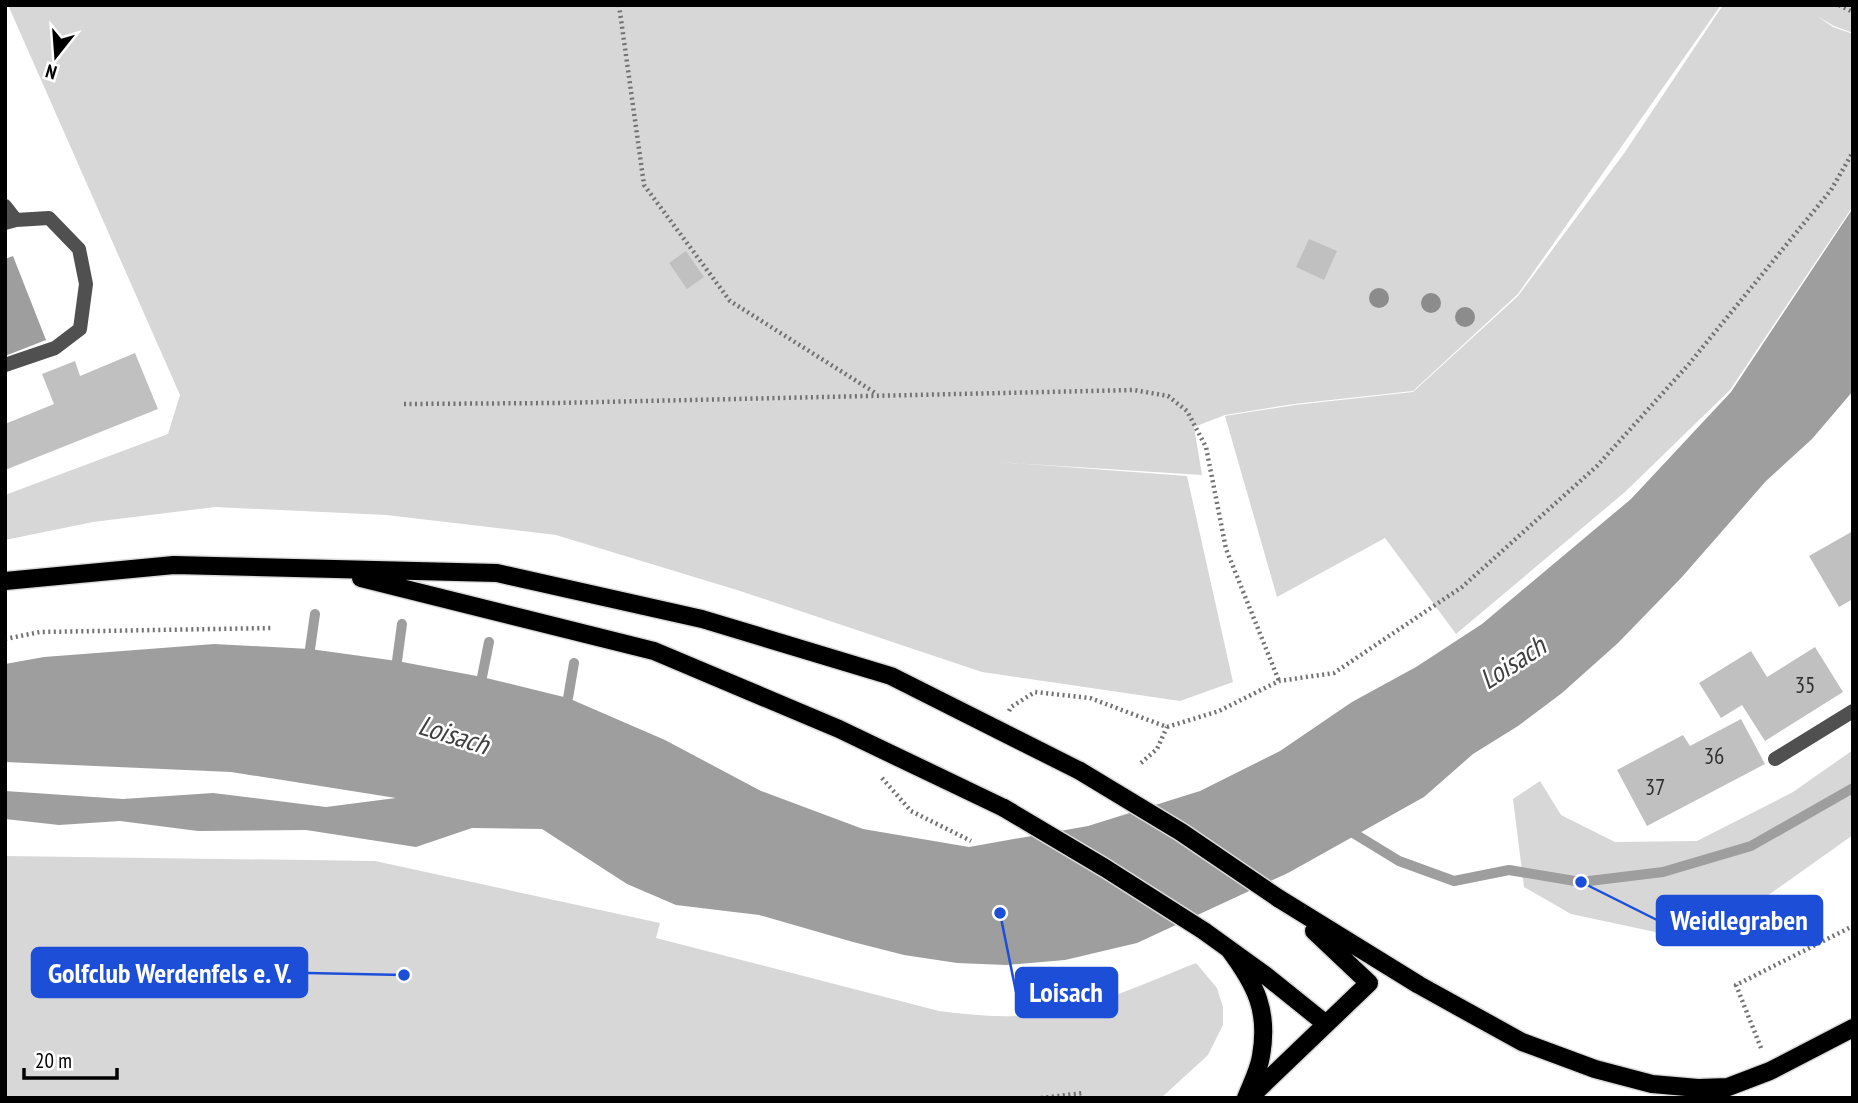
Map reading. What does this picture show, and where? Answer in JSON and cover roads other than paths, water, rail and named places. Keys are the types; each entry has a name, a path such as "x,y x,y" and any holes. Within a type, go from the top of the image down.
{"main road":[{"path":"5,581 174,565 496,573 702,619 891,676 1080,771 1181,832 1278,898 1419,985 1522,1042 1595,1069 1652,1084 1698,1088 1728,1087 1770,1071 1853,1028"},
{"path":"327,569 654,650 839,729 1004,807 1105,867 1204,931 1326,1024"},
{"path":"1247,1098 1369,983 1278,898"},
{"path":"1229,949 1256,992 1264,1015 1261,1058 1247,1098"}],"street":[{"path":"5,206 11,221 49,218 79,249 86,284 80,329 55,348 5,365"},
{"path":"1775,759 1853,711"}],"water":[{"path":"1853,208 1853,391 1812,439 1766,481 1682,577 1618,643 1562,693 1518,726 1473,754 1424,797 1288,873 1137,943 1065,960 1006,965 957,963 904,955 759,915 676,905 627,884 542,829 472,828 416,847 306,830 198,831 120,821 59,825 5,819 5,791 123,799 213,793 326,807 396,798 231,772 5,762 5,664 44,657 214,644 310,649 397,661 482,677 568,698 665,740 761,791 863,829 969,847 1088,826 1200,791 1280,751 1352,702 1416,667 1482,624 1631,499 1731,392"},
{"path":"13,256 46,340 5,356 5,259"}],"waterway":[{"path":"310,649 315,614"},
{"path":"397,661 402,624"},
{"path":"482,677 489,642"},
{"path":"568,698 574,663"},
{"path":"1345,828 1399,861 1454,881 1509,870 1581,882 1663,872 1751,846 1853,788"}],"place":[{"name":"Weidlegraben","path":"1581,882"},
{"name":"Loisach","path":"1000,913"},
{"name":"Golfclub Werdenfels e. V.","path":"404,975"}]}
